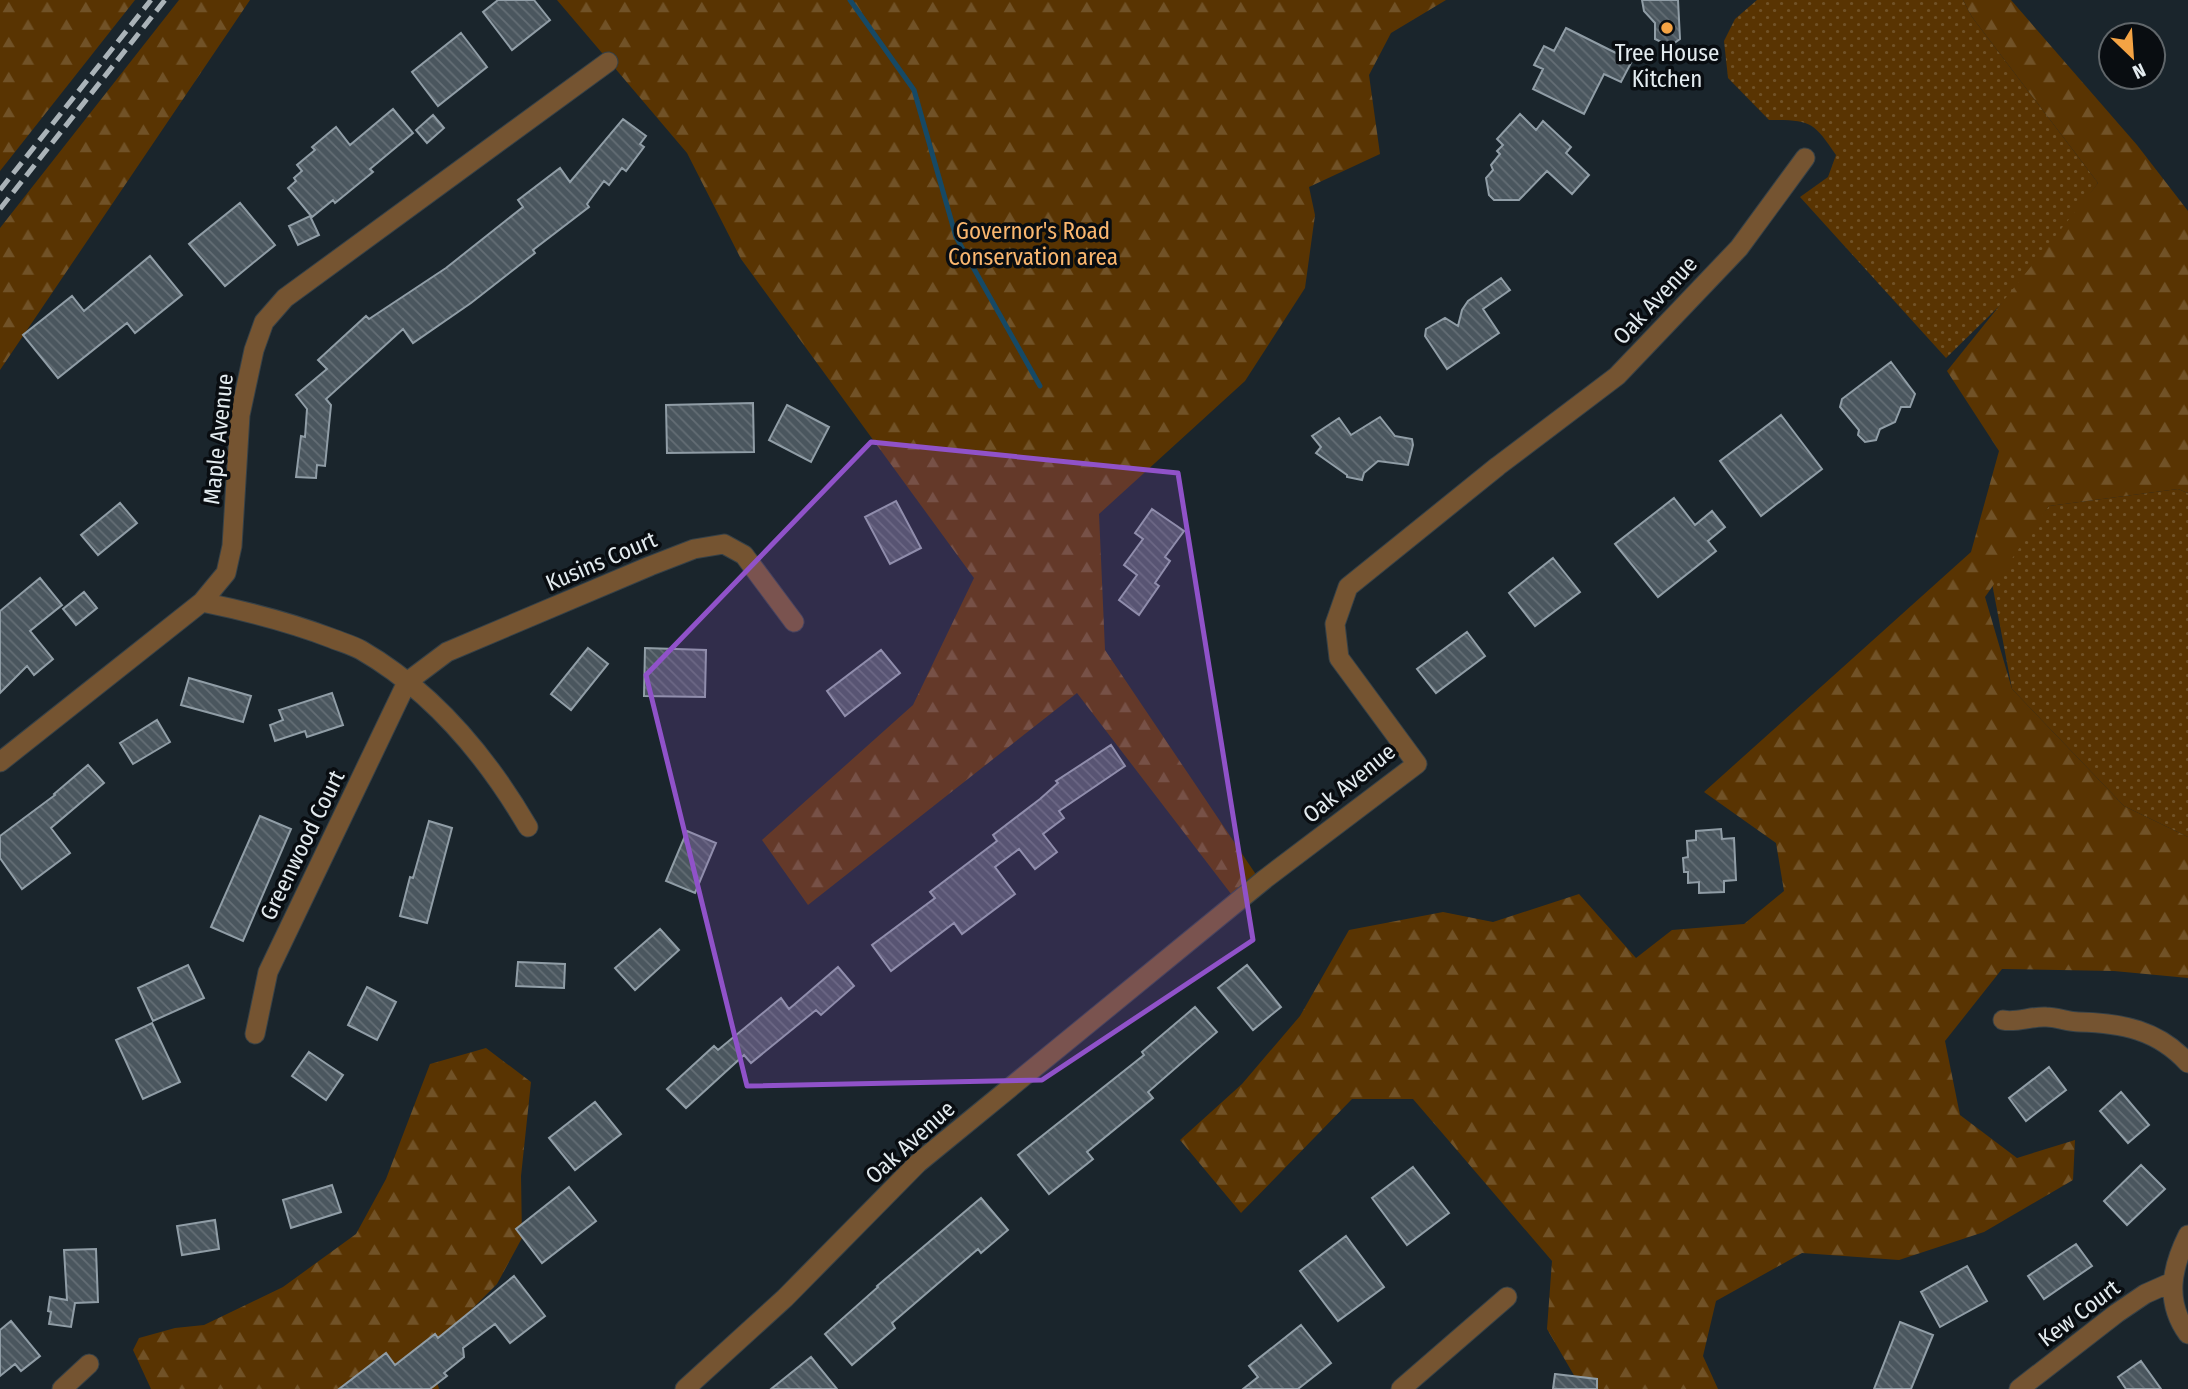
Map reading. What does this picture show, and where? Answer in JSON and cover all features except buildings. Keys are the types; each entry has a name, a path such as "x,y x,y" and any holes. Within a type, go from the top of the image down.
{"street":[{"name":"Maple Avenue","path":"0,762 202,602 226,573 232,546 240,415 254,350 264,322 285,298 608,62"},
{"name":"Oak Avenue","path":"685,1389 785,1298 918,1163 1265,879 1417,764 1339,658 1335,624 1348,587 1487,474 1617,376 1739,247 1805,158"},
{"name":"Kusins Court","path":"407,682 447,652 650,566 694,549 724,544 744,555 794,622"},
{"path":"202,602 254,612 311,630 359,649 407,682 464,736 505,787 528,827"},
{"name":"Greenwood Court","path":"255,1034 268,972 407,682"},
{"path":"2003,1020 2049,1017 2136,1029 2161,1038 2188,1063"},
{"path":"2188,1235 2172,1276 2173,1303 2188,1334"},
{"name":"Kew Court","path":"2019,1389 2117,1313 2145,1294 2172,1282"},
{"path":"1401,1389 1507,1297"},
{"path":"61,1389 89,1364"}],"highlighted area":[{"path":"871,442 1178,473 1253,940 1042,1080 747,1086 646,675"}],"green space":[{"path":"0,0 135,0 0,171"},
{"path":"179,0 250,0 0,370 0,228"},
{"name":"Governor's Road Conservation area","path":"557,0 1446,0 1391,33 1369,75 1380,154 1309,187 1315,215 1305,288 1245,381 1099,514 1105,650 1261,882 1238,903 1077,693 808,905 762,840 913,705 974,578 741,259 687,153"},
{"path":"1757,0 1963,0 1972,17 2098,183 2026,280 1946,358 1800,197 1828,177 1836,155 1822,135 1802,122 1769,120 1728,78 1724,41 1735,19"},
{"path":"1963,0 2011,0 2137,145 2188,211 2188,493 2178,489 2049,506 1985,597 2012,689 2124,806 2188,837 2188,978 2114,971 2002,969 1945,1041 1960,1115 2017,1158 2075,1140 2073,1180 1984,1232 1899,1260 1802,1253 1716,1301 1703,1356 1718,1389 1582,1389 1547,1329 1552,1261 1413,1099 1352,1099 1241,1213 1180,1140 1242,1084 1300,1016 1349,930 1443,912 1493,922 1579,894 1636,958 1672,930 1744,924 1784,891 1776,843 1704,792 1971,552 1999,451 1947,371 2098,183 1972,17"},
{"path":"2178,489 2188,493 2188,837 2124,806 2012,689 1991,578 2049,506"},
{"path":"486,1048 531,1082 521,1176 522,1238 497,1284 429,1352 439,1389 151,1389 133,1350 139,1338 175,1328 204,1325 283,1287 356,1234 386,1179 430,1064"}],"waterway":[{"path":"850,0 914,90 956,237 1040,386"}],"railway":[{"path":"0,190 151,0"},
{"path":"0,209 165,0"}],"place":[{"name":"Tree House Kitchen","path":"1667,28"}]}
